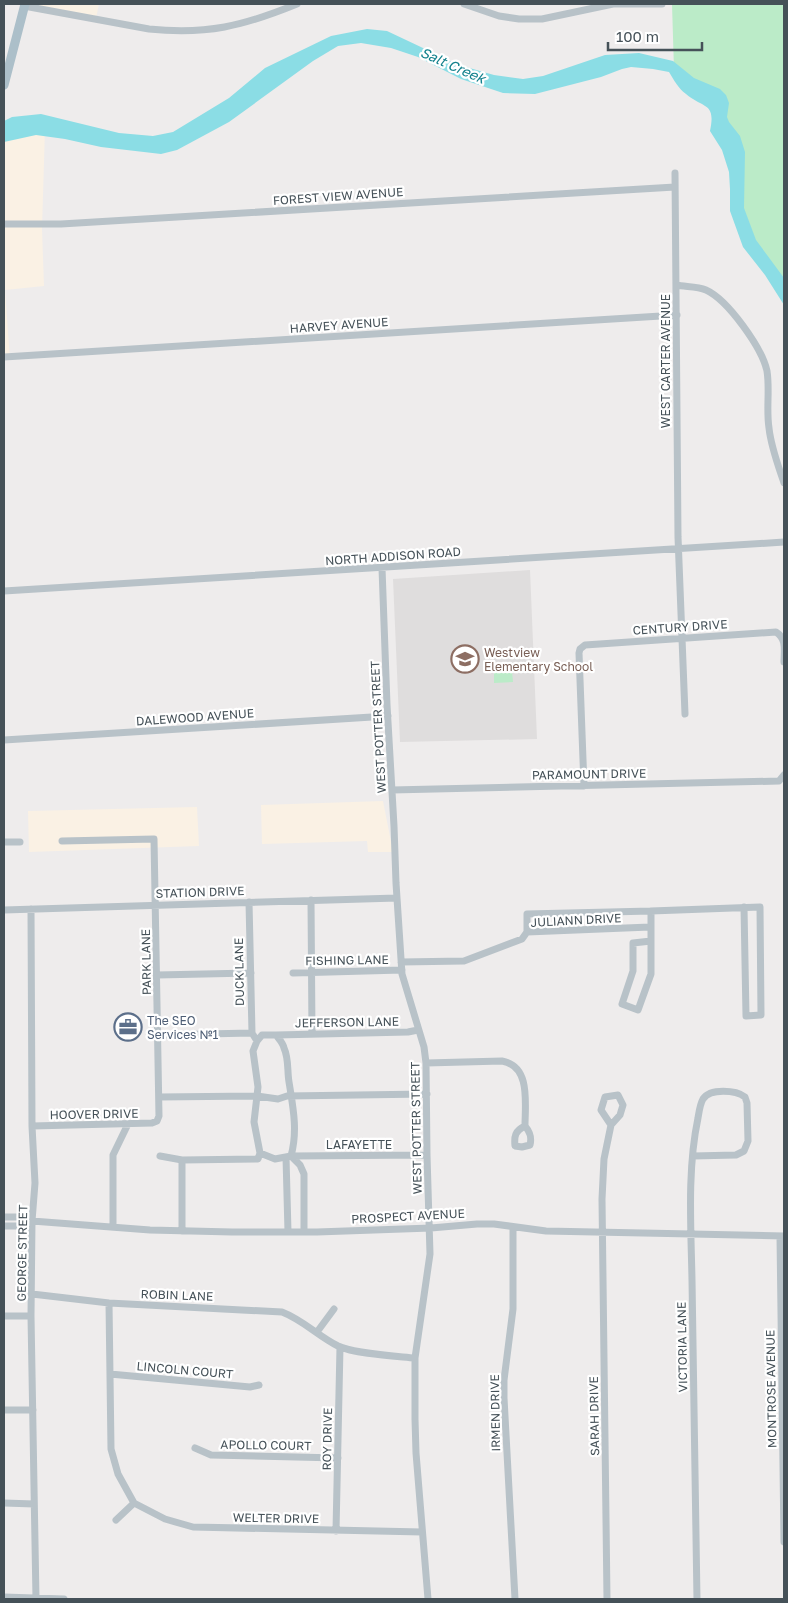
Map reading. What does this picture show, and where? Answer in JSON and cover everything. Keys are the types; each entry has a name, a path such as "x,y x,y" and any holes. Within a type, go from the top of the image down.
{"main road":[{"path":"4,85 7,65 25,5"}],"street":[{"path":"25,5 149,29 206,31 247,23 297,4"},
{"path":"464,4 499,16 542,19 614,4 662,4"},
{"name":"WEST CARTER AVENUE","path":"675,173 678,549 685,714"},
{"name":"FOREST VIEW AVENUE","path":"4,224 68,224 674,186"},
{"path":"676,285 700,288 713,294 737,320 758,349 767,373 769,430 784,483"},
{"name":"HARVEY AVENUE","path":"4,357 676,315"},
{"name":"NORTH ADDISON ROAD","path":"4,591 784,542"},
{"name":"WEST POTTER STREET","path":"382,568 397,898 402,966 424,1048 426,1063 426,1155 430,1254 415,1358 416,1453 428,1599"},
{"name":"CENTURY DRIVE","path":"584,786 579,653 582,647 588,644 773,632 779,634 784,642 784,662"},
{"name":"DALEWOOD AVENUE","path":"4,740 388,716"},
{"name":"PARAMOUNT DRIVE","path":"392,790 777,781 784,775"},
{"name":"PARK LANE","path":"62,841 154,839 158,975 159,1116 157,1121"},
{"path":"4,842 20,842"},
{"name":"STATION DRIVE","path":"4,910 397,898"},
{"path":"311,900 312,1034"},
{"name":"DUCK LANE","path":"249,902 252,1033"},
{"path":"527,932 527,914 651,911 744,907 760,907 761,1015 746,1016 744,907"},
{"name":"GEORGE STREET","path":"31,909 32,1126 35,1183 32,1221 32,1316 36,1599"},
{"path":"651,911 650,927 651,942 651,974 638,1010 622,1004 633,971 633,943 651,942"},
{"name":"JULIANN DRIVE","path":"402,966 464,961 522,939 527,932 650,927"},
{"name":"FISHING LANE","path":"293,973 402,966"},
{"path":"158,975 251,973"},
{"name":"JEFFERSON LANE","path":"257,1041 262,1035 408,1032 418,1030"},
{"path":"158,1035 252,1033 257,1041 253,1051 258,1087 254,1122 260,1153 258,1159 182,1160 160,1156"},
{"path":"276,1035 284,1046 288,1062 295,1125 294,1147 288,1156 288,1232"},
{"path":"426,1063 502,1061 512,1064 520,1071 523,1078 524,1126"},
{"name":"VICTORIA LANE","path":"692,1156 736,1155 744,1151 748,1141 748,1103 745,1097 733,1092 715,1092 705,1096 701,1102 692,1156 697,1599"},
{"path":"159,1098 257,1096 278,1099 287,1096 427,1094"},
{"name":"HOOVER DRIVE","path":"32,1126 152,1124 157,1121"},
{"path":"113,1227 113,1155 128,1124"},
{"name":"SARAH DRIVE","path":"607,1599 602,1199 604,1160 612,1126"},
{"name":"LAFAYETTE","path":"260,1153 274,1159 288,1156 426,1155"},
{"path":"288,1156 300,1165 304,1174 304,1232"},
{"path":"182,1160 182,1231"},
{"name":"PROSPECT AVENUE","path":"4,1217 22,1217 32,1221 182,1231 304,1232 430,1228 477,1224 535,1230 782,1236"},
{"name":"PROSPECT AVENUE","path":"4,1226 22,1226 32,1221"},
{"name":"IRMEN DRIVE","path":"513,1227 514,1309 504,1380 504,1398 515,1599"},
{"name":"MONTROSE AVENUE","path":"782,1236 784,1542"},
{"name":"ROBIN LANE","path":"32,1294 109,1303 282,1312 294,1316 340,1347 369,1353 415,1358"},
{"path":"109,1303 110,1440 112,1456 118,1474 134,1503 116,1520"},
{"path":"318,1332 334,1309"},
{"path":"4,1316 32,1316"},
{"name":"ROY DRIVE","path":"336,1531 340,1347"},
{"name":"LINCOLN COURT","path":"110,1374 250,1387 259,1385"},
{"path":"4,1410 33,1410"},
{"name":"APOLLO COURT","path":"195,1448 211,1455 338,1458"},
{"path":"4,1503 34,1504"},
{"name":"WELTER DRIVE","path":"134,1503 165,1519 186,1526 422,1532"},
{"path":"4,1597 64,1599"}],"shaded area":[{"path":"27,4 99,4 96,18"},
{"path":"45,128 42,229 44,286 5,290 10,360 4,360 4,139"},
{"name":"Westview Elementary School","path":"530,570 537,739 400,742 393,579"},
{"path":"383,801 393,852 368,852 367,841 262,844 261,805"},
{"path":"197,807 199,846 29,852 28,811"}],"green space":[{"path":"672,4 784,4 784,295 744,226 723,118 674,70"},
{"path":"512,671 513,682 494,683 494,672"}],"water":[{"name":"Salt Creek","path":"367,29 387,31 459,65 494,75 523,79 543,76 605,55 639,53 673,61 694,78 720,89 726,95 729,103 727,117 740,136 745,152 744,208 756,240 784,278 784,305 765,275 743,247 730,211 729,172 722,150 710,131 710,111 707,107 683,92 669,72 631,67 601,77 535,94 503,93 461,79 418,57 391,48 361,43 338,46 313,61 229,122 177,150 161,154 101,147 36,135 4,142 4,121 12,117 41,114 119,133 153,136 173,132 229,98 265,68 331,36"}],"place":[{"name":"Westview Elementary School","path":"465,659"},
{"name":"The SEO Services №1","path":"128,1027"}]}
